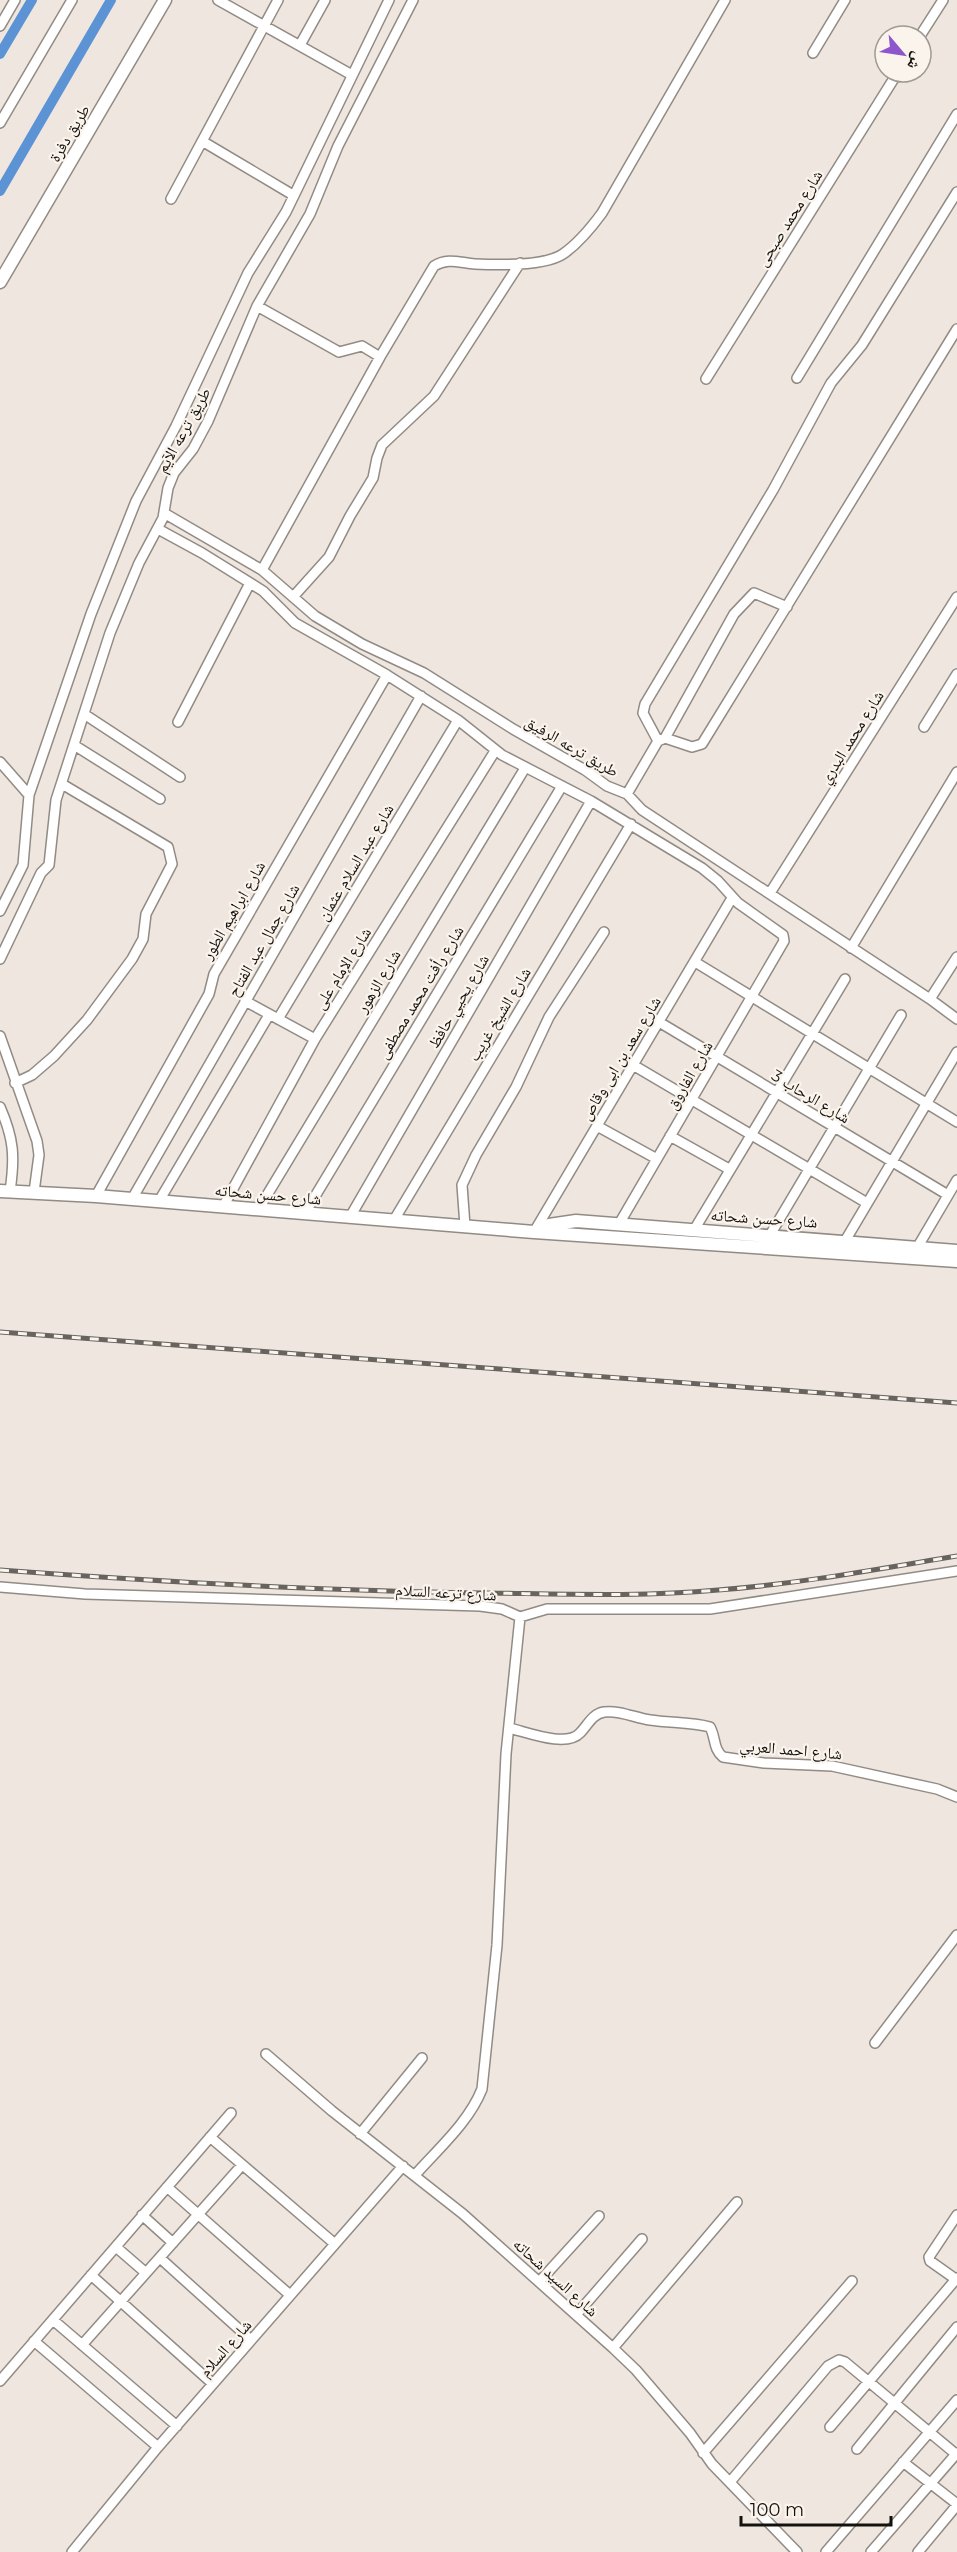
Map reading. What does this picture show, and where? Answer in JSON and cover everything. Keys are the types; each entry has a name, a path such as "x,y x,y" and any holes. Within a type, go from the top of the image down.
{"main road":[{"name":"طريق دفرة","path":"0,282 165,0"},
{"name":"شارع حسن شحاته","path":"5,1191 96,1196 534,1232 957,1261"},
{"name":"شارع حسن شحاته","path":"534,1232 565,1221 957,1251"}],"street":[{"path":"0,26 15,0"},
{"path":"0,123 72,0"},
{"path":"218,0 352,75"},
{"path":"171,199 278,0"},
{"path":"300,45 324,0"},
{"name":"طريق ترعه الآيم","path":"0,911 23,865 29,795 91,614 136,501 176,426 248,273 286,212 389,0"},
{"name":"طريق ترعه الآيم","path":"0,958 42,873 49,865 56,800 110,633 139,563 158,529 171,481 208,421 257,306 310,214 326,171 413,0"},
{"path":"262,570 380,357 434,266 442,261 452,260 474,264 539,261 561,255 584,237 602,213 726,0"},
{"path":"813,52 845,0"},
{"path":"928,24 943,0"},
{"name":"شارع محمد صبحى","path":"706,379 890,84"},
{"path":"797,378 957,114"},
{"path":"202,141 293,195"},
{"path":"957,192 862,345 831,383 773,490 645,704 643,713 661,740 692,747 702,744 957,329"},
{"path":"293,597 329,558 350,516 373,478 382,445 434,396 520,263"},
{"path":"257,306 339,352 362,346 380,357"},
{"name":"طريق ترعه الرفيق","path":"164,513 262,570 324,622 362,644 424,673 513,729 585,770 607,786 627,794 642,810 957,1019"},
{"path":"158,529 263,591 299,626 421,696 458,720 495,750 631,824 708,873 732,898"},
{"path":"178,722 250,583"},
{"path":"627,794 734,614 753,592 787,607"},
{"name":"شارع محمد البدري","path":"770,893 957,597"},
{"path":"924,727 957,674"},
{"name":"شارع ابراهيم الطور","path":"96,1196 209,994 214,974 387,675"},
{"name":"شارع جمال عبد الفتاح","path":"132,1199 421,696"},
{"path":"84,714 180,777"},
{"name":"شارع عبد السلام عثمان","path":"159,1201 458,720"},
{"path":"74,745 160,799"},
{"name":"شارع الإمام على","path":"223,1207 315,1039 495,750"},
{"path":"0,762 29,795"},
{"name":"شارع الزهور","path":"258,1210 525,768"},
{"path":"851,948 957,772"},
{"path":"15,1083 32,1075 54,1056 87,1020 132,959 143,939 146,914 172,864 168,847 62,784"},
{"name":"شارع رأفت محمد مصطفى","path":"305,1213 562,786"},
{"name":"شارع يحيي حافظ","path":"350,1217 591,801"},
{"name":"شارع الشيخ غريب","path":"394,1220 631,824"},
{"name":"شارع الفاروق","path":"619,1224 784,941 779,930 732,898"},
{"name":"شارع سعد بن ابى وقاص","path":"534,1232 732,898"},
{"path":"465,1226 462,1185 476,1155 516,1087 549,1017 604,933"},
{"path":"930,999 957,957"},
{"path":"695,962 957,1122"},
{"path":"694,1230 845,979"},
{"path":"245,1002 315,1039"},
{"path":"770,1235 901,1015"},
{"name":"شارع الرحاب 3","path":"659,1022 948,1195"},
{"path":"0,1036 37,1141 39,1155 34,1192"},
{"path":"845,1241 957,1052"},
{"path":"633,1065 867,1203"},
{"path":"0,1107 13,1144 14,1163 5,1191"},
{"path":"597,1126 657,1159"},
{"path":"670,1136 729,1169"},
{"path":"917,1248 957,1180"},
{"path":"415,2175 463,2120 477,2101 482,2089 497,1945 509,1728 520,1617 547,1609 710,1609 957,1571"},
{"name":"شارع ترعه السلام","path":"0,1587 85,1594 480,1606 502,1609 520,1617"},
{"name":"شارع احمد العربي","path":"509,1728 562,1740 571,1739 579,1735 594,1716 612,1712 646,1720 701,1725 710,1727 714,1736 714,1746 723,1757 764,1763 832,1766 937,1790 957,1797"},
{"path":"875,2043 957,1935"},
{"name":"شارع السيد شحاته","path":"266,2054 360,2134 463,2214 613,2348 648,2384 690,2433 703,2453 797,2552"},
{"path":"360,2134 422,2058"},
{"path":"0,2381 231,2113"},
{"path":"210,2137 335,2244"},
{"path":"82,2345 243,2165"},
{"name":"شارع السلام","path":"72,2552 158,2447 403,2166"},
{"path":"166,2187 290,2295"},
{"path":"613,2348 737,2202"},
{"path":"142,2215 174,2243"},
{"path":"830,2427 957,2279 930,2261 929,2255 957,2215"},
{"path":"539,2282 600,2216"},
{"path":"576,2315 642,2239"},
{"path":"116,2247 146,2273"},
{"path":"159,2258 251,2340"},
{"path":"91,2275 213,2384"},
{"path":"703,2453 852,2281"},
{"path":"53,2320 177,2426"},
{"path":"857,2449 957,2327"},
{"path":"34,2341 158,2447"},
{"path":"730,2482 828,2366 839,2360 845,2362 928,2433 957,2454 871,2552"},
{"path":"826,2552 957,2400"},
{"path":"903,2462 957,2505 918,2552"}],"waterway":[{"path":"0,54 32,0"},
{"path":"0,191 111,0"}],"railway":[{"path":"0,1332 957,1403"},
{"path":"0,1570 304,1588 631,1594 689,1592 778,1584 957,1556"}]}
